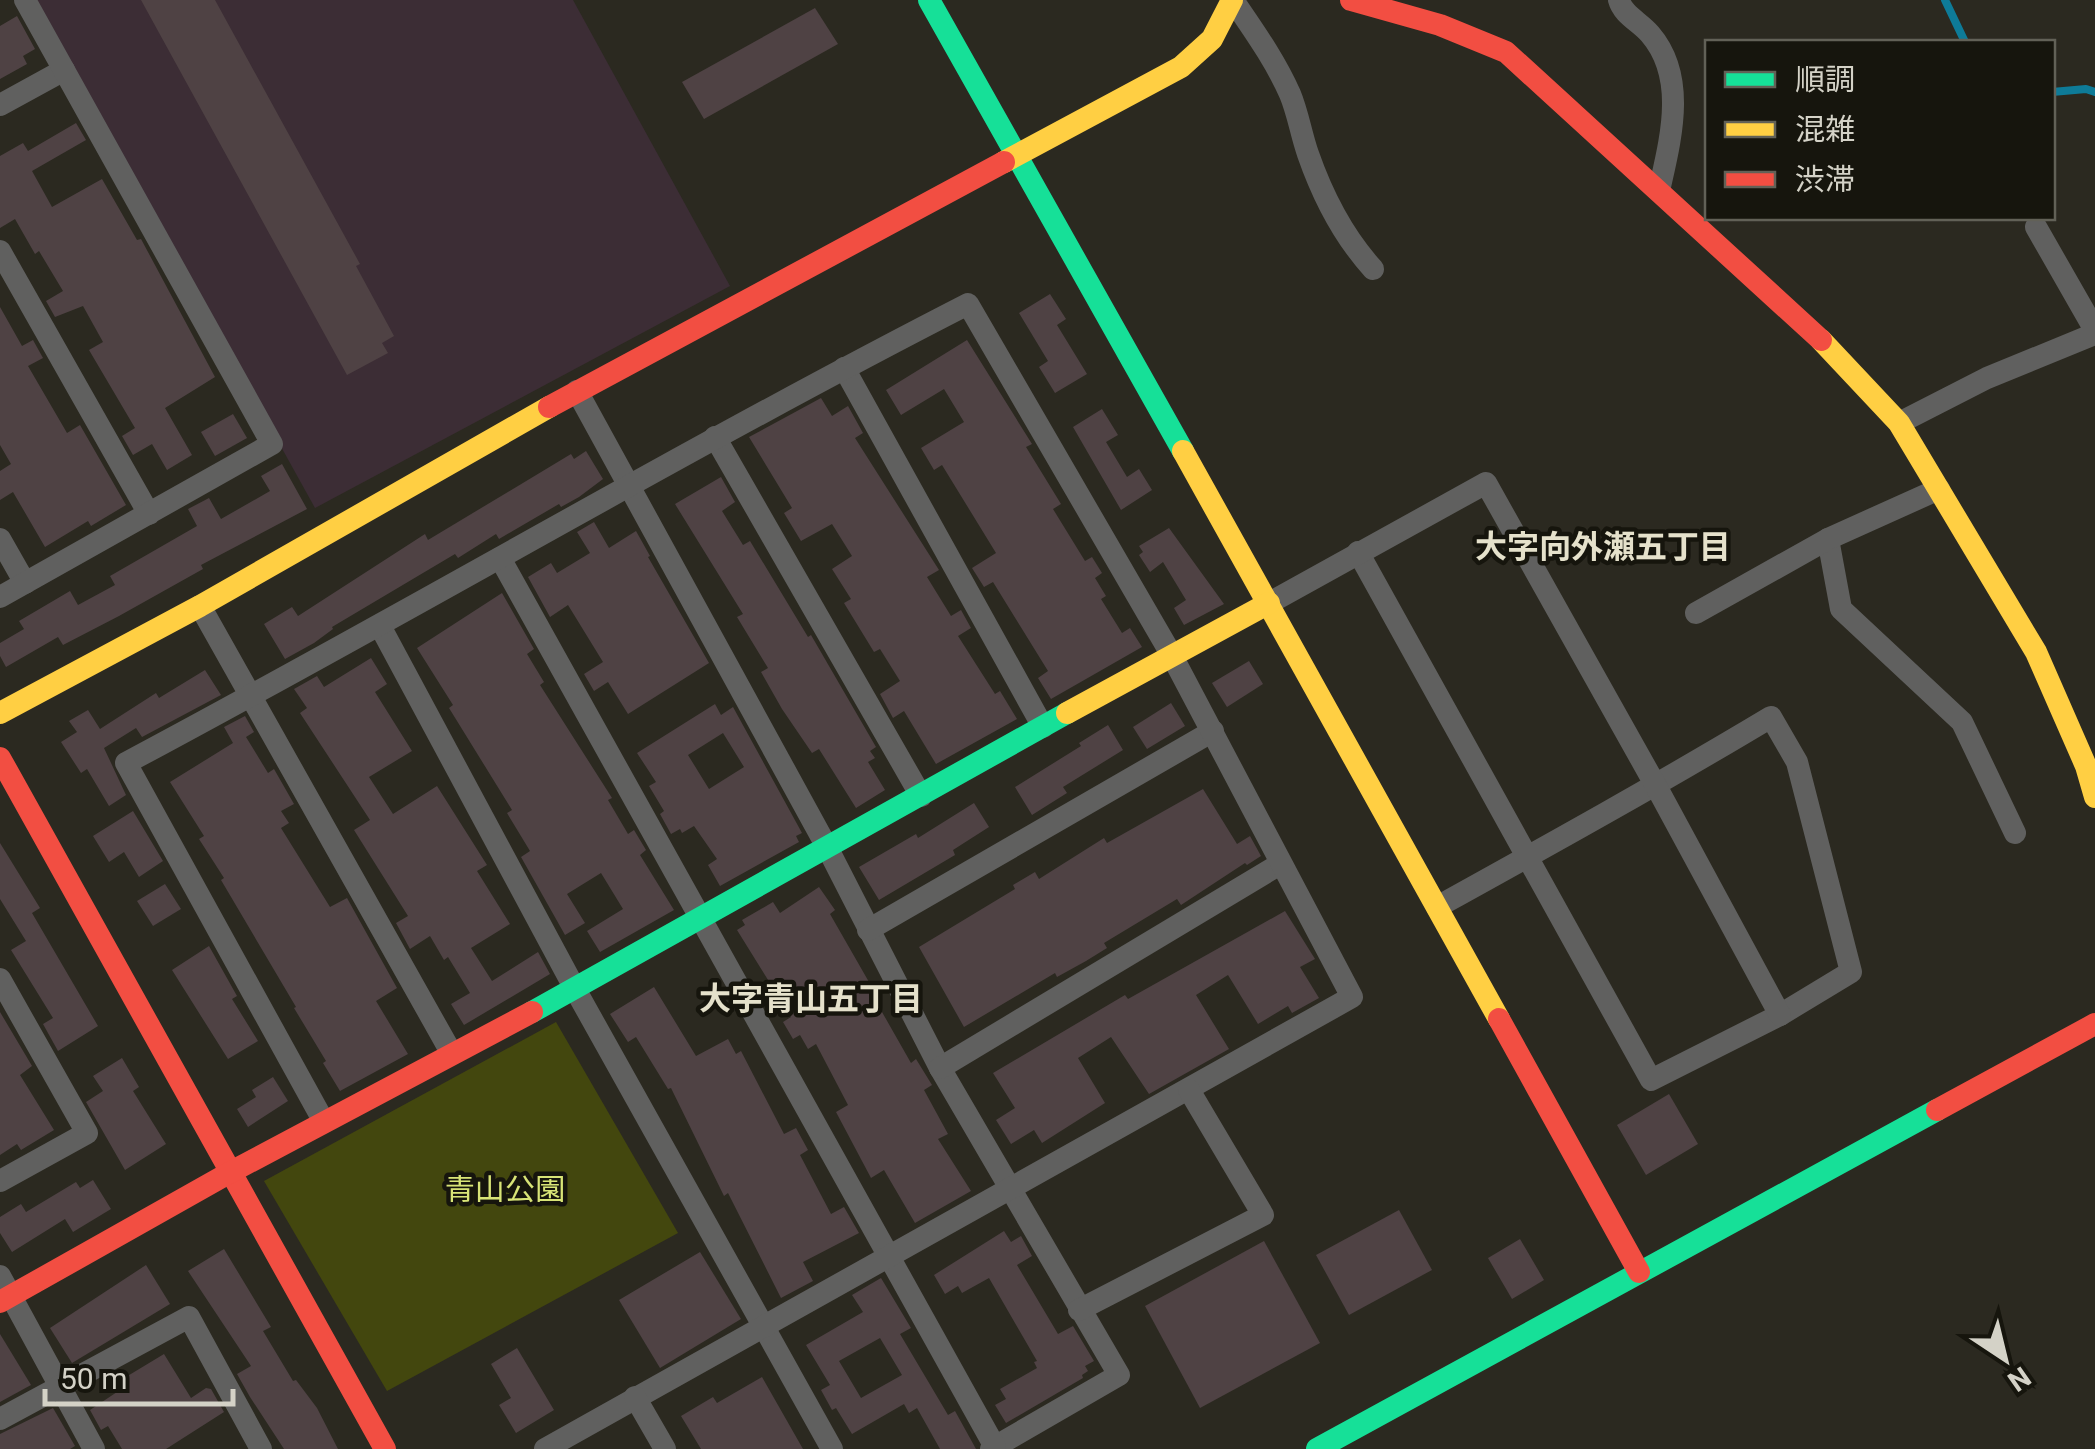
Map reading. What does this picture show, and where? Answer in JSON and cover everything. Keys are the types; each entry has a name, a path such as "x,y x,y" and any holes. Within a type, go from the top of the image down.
{"street":[{"path":"0,597 272,444 26,0"},
{"path":"929,0 1639,1272"},
{"path":"0,713 200,606 577,391 1181,67 1212,39 1232,0 1275,62 1292,98 1308,154 1331,210 1354,249 1374,269"},
{"path":"1351,0 1386,5 1506,52 1776,296 1859,377 1899,424 2036,652 2086,766 2095,797"},
{"path":"1619,0 1621,8 1652,36 1671,73 1673,128 1659,192"},
{"path":"0,106 64,70"},
{"path":"1899,424 1986,378 2092,336 2092,325 2036,227"},
{"path":"0,251 149,514"},
{"path":"324,1122 126,763 380,626 628,484 968,304 1171,654 1352,997 545,1449"},
{"path":"844,368 1043,727"},
{"path":"500,558 993,1448 1118,1375 940,1068 828,849 577,391"},
{"path":"716,437 920,796"},
{"path":"94,1449 4,1292 576,988 1486,482 1780,1015"},
{"path":"1696,613 1828,539 1939,489"},
{"path":"0,539 25,583"},
{"path":"1828,539 1842,609 1962,722 2015,833"},
{"path":"1358,552 1527,857 1651,1080 1780,1015 1851,972 1797,762 1771,717 1656,786 1527,857 1437,907"},
{"path":"200,606 452,1054"},
{"path":"380,626 762,1328 832,1449"},
{"path":"868,930 1212,731"},
{"path":"0,758 385,1449"},
{"path":"940,1068 1280,864"},
{"path":"0,979 87,1133 0,1181"},
{"path":"1316,1449 2095,1024"},
{"path":"1079,1310 1264,1215 1189,1090"},
{"path":"0,1419 189,1317 261,1449"},
{"path":"636,1397 665,1449"}],"shaded area":[{"path":"33,0 573,0 730,286 315,508"}],"green space":[{"name":"青山公園","path":"556,1022 678,1233 387,1391 264,1181"}],"building":[{"path":"141,0 215,0 360,264 356,266 394,336 382,343 388,353 347,375"},
{"path":"815,8 838,44 704,119 682,82"},
{"path":"17,16 35,49 23,56 27,64 0,79 0,26"},
{"path":"76,123 86,140 32,171 52,207 102,179 137,240 141,239 215,377 165,408 192,455 167,470 152,444 133,455 122,436 135,428 89,350 103,342 83,306 55,317 46,301 63,291 39,251 35,254 15,219 0,228 0,156 23,143 28,151"},
{"path":"1050,294 1066,319 1057,325 1087,374 1055,393 1039,367 1048,361 1019,313"},
{"path":"0,307 22,346 33,340 43,358 28,366 67,433 80,425 126,505 91,526 88,521 45,547 13,492 0,500 0,471 11,464 0,445"},
{"path":"967,340 1032,444 1026,447 1061,504 1053,509 1085,561 1092,557 1102,573 1095,578 1106,596 1101,599 1122,633 1130,628 1142,647 1051,699 1038,678 1048,671 993,582 984,587 972,568 996,553 942,465 934,470 921,448 964,422 944,389 901,415 886,390"},
{"path":"821,398 832,416 848,406 863,433 855,438 939,570 927,577 951,616 961,610 971,628 958,636 995,694 1000,691 1017,719 936,764 904,711 893,718 880,694 900,681 880,649 874,652 844,603 851,599 832,569 852,556 832,524 801,541 784,513 792,508 749,437"},
{"path":"1102,409 1118,435 1106,442 1127,477 1139,469 1152,490 1121,510 1073,427"},
{"path":"233,414 247,438 215,456 201,432"},
{"path":"586,451 603,479 579,497 561,507 559,504 499,539 496,534 458,558 455,554 285,659 264,624 292,607 298,616 425,534 428,540 571,454 574,459"},
{"path":"282,464 307,509 201,565 203,569 119,616 63,645 58,637 6,667 0,656 0,643 24,629 19,621 70,591 78,605 115,585 110,576 197,526 188,509 209,498 221,519 270,491 261,476"},
{"path":"721,477 735,502 722,511 743,545 750,541 876,747 870,751 875,758 868,762 885,790 856,808 819,749 812,753 782,709 761,672 768,668 737,617 743,614 675,504"},
{"path":"594,522 609,548 636,531 709,663 628,714 608,682 594,691 584,674 603,662 568,605 550,617 528,577 551,563 557,573 590,553 577,532"},
{"path":"1169,528 1224,604 1184,625 1174,608 1186,600 1163,562 1150,572 1139,555 1143,552 1139,546"},
{"path":"502,593 534,649 527,654 544,682 540,685 612,798 608,800 628,834 634,830 646,850 640,855 674,910 600,952 587,931 623,909 601,873 567,894 585,923 565,935 521,857 530,851 507,813 512,810 417,648"},
{"path":"371,658 387,684 375,692 412,751 369,777 393,814 437,786 487,865 477,871 510,924 471,948 492,981 538,952 550,974 464,1025 451,1004 470,993 430,936 410,949 396,923 408,916 354,830 370,820 300,713 307,708 294,689 317,676 324,687"},
{"path":"1249,661 1263,684 1227,707 1212,683"},
{"path":"205,670 221,695 142,737 136,728 104,748 126,795 109,806 87,769 81,773 61,742 77,732 69,721 88,710 100,729 156,693 159,698"},
{"path":"1171,703 1185,726 1147,749 1133,727"},
{"path":"715,704 721,715 733,707 802,833 796,836 799,842 720,886 708,865 717,859 694,826 671,834 660,814 664,811 649,786 656,782 637,753","holes":["723,733 744,767 709,789 688,755"]},
{"path":"245,716 254,732 246,737 268,773 274,769 294,804 281,811 289,823 281,828 330,907 347,898 397,988 376,1001 408,1054 340,1091 199,839 204,836 170,782 233,743 224,727"},
{"path":"1108,725 1123,750 1063,787 1067,793 1032,815 1015,787"},
{"path":"1203,789 1237,844 1250,836 1261,856 1181,905 1177,899 1104,943 1107,948 1086,961 1057,977 1055,973 964,1027 919,947 1015,889 1013,885 1035,872 1039,879 1104,838 1107,843"},
{"path":"974,803 989,827 953,850 955,855 879,900 859,867 916,834 918,838"},
{"path":"133,811 163,861 139,877 124,852 109,862 93,836"},
{"path":"0,843 40,908 32,913 98,1026 58,1051 43,1024 53,1018 11,950 26,941 0,899"},
{"path":"165,884 181,909 153,926 137,901"},
{"path":"819,887 835,910 830,914 911,1063 916,1059 932,1085 924,1090 948,1134 938,1139 971,1191 915,1223 884,1170 871,1178 836,1112 848,1105 816,1044 808,1049 800,1035 793,1039 783,1022 791,1017 737,930 745,925 742,920 773,902 780,913"},
{"path":"1285,911 1315,959 1300,967 1319,998 1292,1013 1288,1006 1258,1024 1228,975 1196,995 1229,1049 1149,1094 1111,1037 1078,1058 1105,1103 1042,1143 1034,1130 1011,1144 996,1120 1015,1108 993,1073 1125,995 1128,999"},
{"path":"209,946 237,996 232,999 258,1041 228,1059 172,970"},
{"path":"654,987 696,1056 728,1039 736,1054 741,1051 784,1134 796,1128 808,1150 800,1155 831,1214 844,1207 859,1233 803,1262 813,1281 781,1298 728,1193 724,1196 671,1088 668,1089 636,1037 628,1042 610,1014"},
{"path":"0,1012 32,1066 20,1075 54,1130 21,1150 17,1144 0,1155"},
{"path":"122,1058 139,1087 133,1091 166,1144 125,1170 86,1102 103,1091 93,1076"},
{"path":"273,1077 288,1101 248,1127 237,1109 256,1097 252,1090"},
{"path":"1669,1094 1698,1144 1646,1175 1617,1125"},
{"path":"93,1180 111,1209 73,1232 65,1219 12,1252 0,1233 0,1217 21,1204 26,1212 76,1182 80,1188"},
{"path":"1399,1210 1432,1270 1349,1315 1316,1255"},
{"path":"1004,1231 1011,1242 1021,1236 1032,1256 1017,1265 1058,1334 1073,1326 1094,1361 1085,1366 1088,1371 1083,1378 1006,1423 995,1405 1006,1399 1000,1389 1037,1368 1037,1361 989,1278 962,1293 958,1286 945,1294 934,1275"},
{"path":"1520,1239 1544,1280 1512,1299 1488,1258"},
{"path":"1264,1241 1320,1343 1200,1408 1145,1306"},
{"path":"224,1249 271,1327 263,1331 293,1381 317,1408 338,1449 284,1449 250,1397 237,1374 251,1366 188,1271"},
{"path":"700,1252 741,1319 660,1368 619,1300"},
{"path":"146,1265 170,1304 72,1363 50,1328"},
{"path":"881,1278 911,1328 900,1334 948,1415 955,1411 976,1449 940,1449 917,1408 909,1413 904,1404 852,1434 836,1408 832,1410 821,1390 830,1385 806,1345 863,1312 852,1295","holes":["880,1338 902,1375 861,1398 839,1361"]},
{"path":"0,1334 31,1385 0,1402"},
{"path":"517,1348 554,1410 516,1433 499,1405 511,1398 491,1364"},
{"path":"164,1354 191,1398 211,1389 224,1412 166,1449 122,1449 108,1426 101,1430 90,1410 120,1390 116,1383"},
{"path":"762,1377 803,1449 701,1449 681,1416 713,1397 717,1403"},
{"path":"53,1408 75,1446 0,1449 0,1434"}],"waterway":[{"path":"1945,0 1964,40"},
{"path":"2055,92 2095,92"}],"traffic: fast":[{"path":"929,0 1183,451"},
{"path":"532,1012 1067,713"},
{"path":"1317,1449 1937,1110"}],"traffic: slow":[{"path":"1004,162 1181,67 1212,39 1232,0"},
{"path":"1821,340 1899,423 2036,652 2086,766 2095,797"},
{"path":"0,713 200,606 549,407"},
{"path":"1183,451 1499,1019"},
{"path":"1067,713 1269,603"}],"traffic: jam":[{"path":"1351,0 1440,25 1506,52 1821,340"},
{"path":"549,407 1004,162"},
{"path":"0,758 385,1449"},
{"path":"0,1302 229,1173 532,1012"},
{"path":"1499,1019 1639,1272"},
{"path":"1937,1110 2095,1024"}],"district":[{"name":"大字向外瀬五丁目","path":"1603,547"},
{"name":"大字青山五丁目","path":"811,999"}]}
